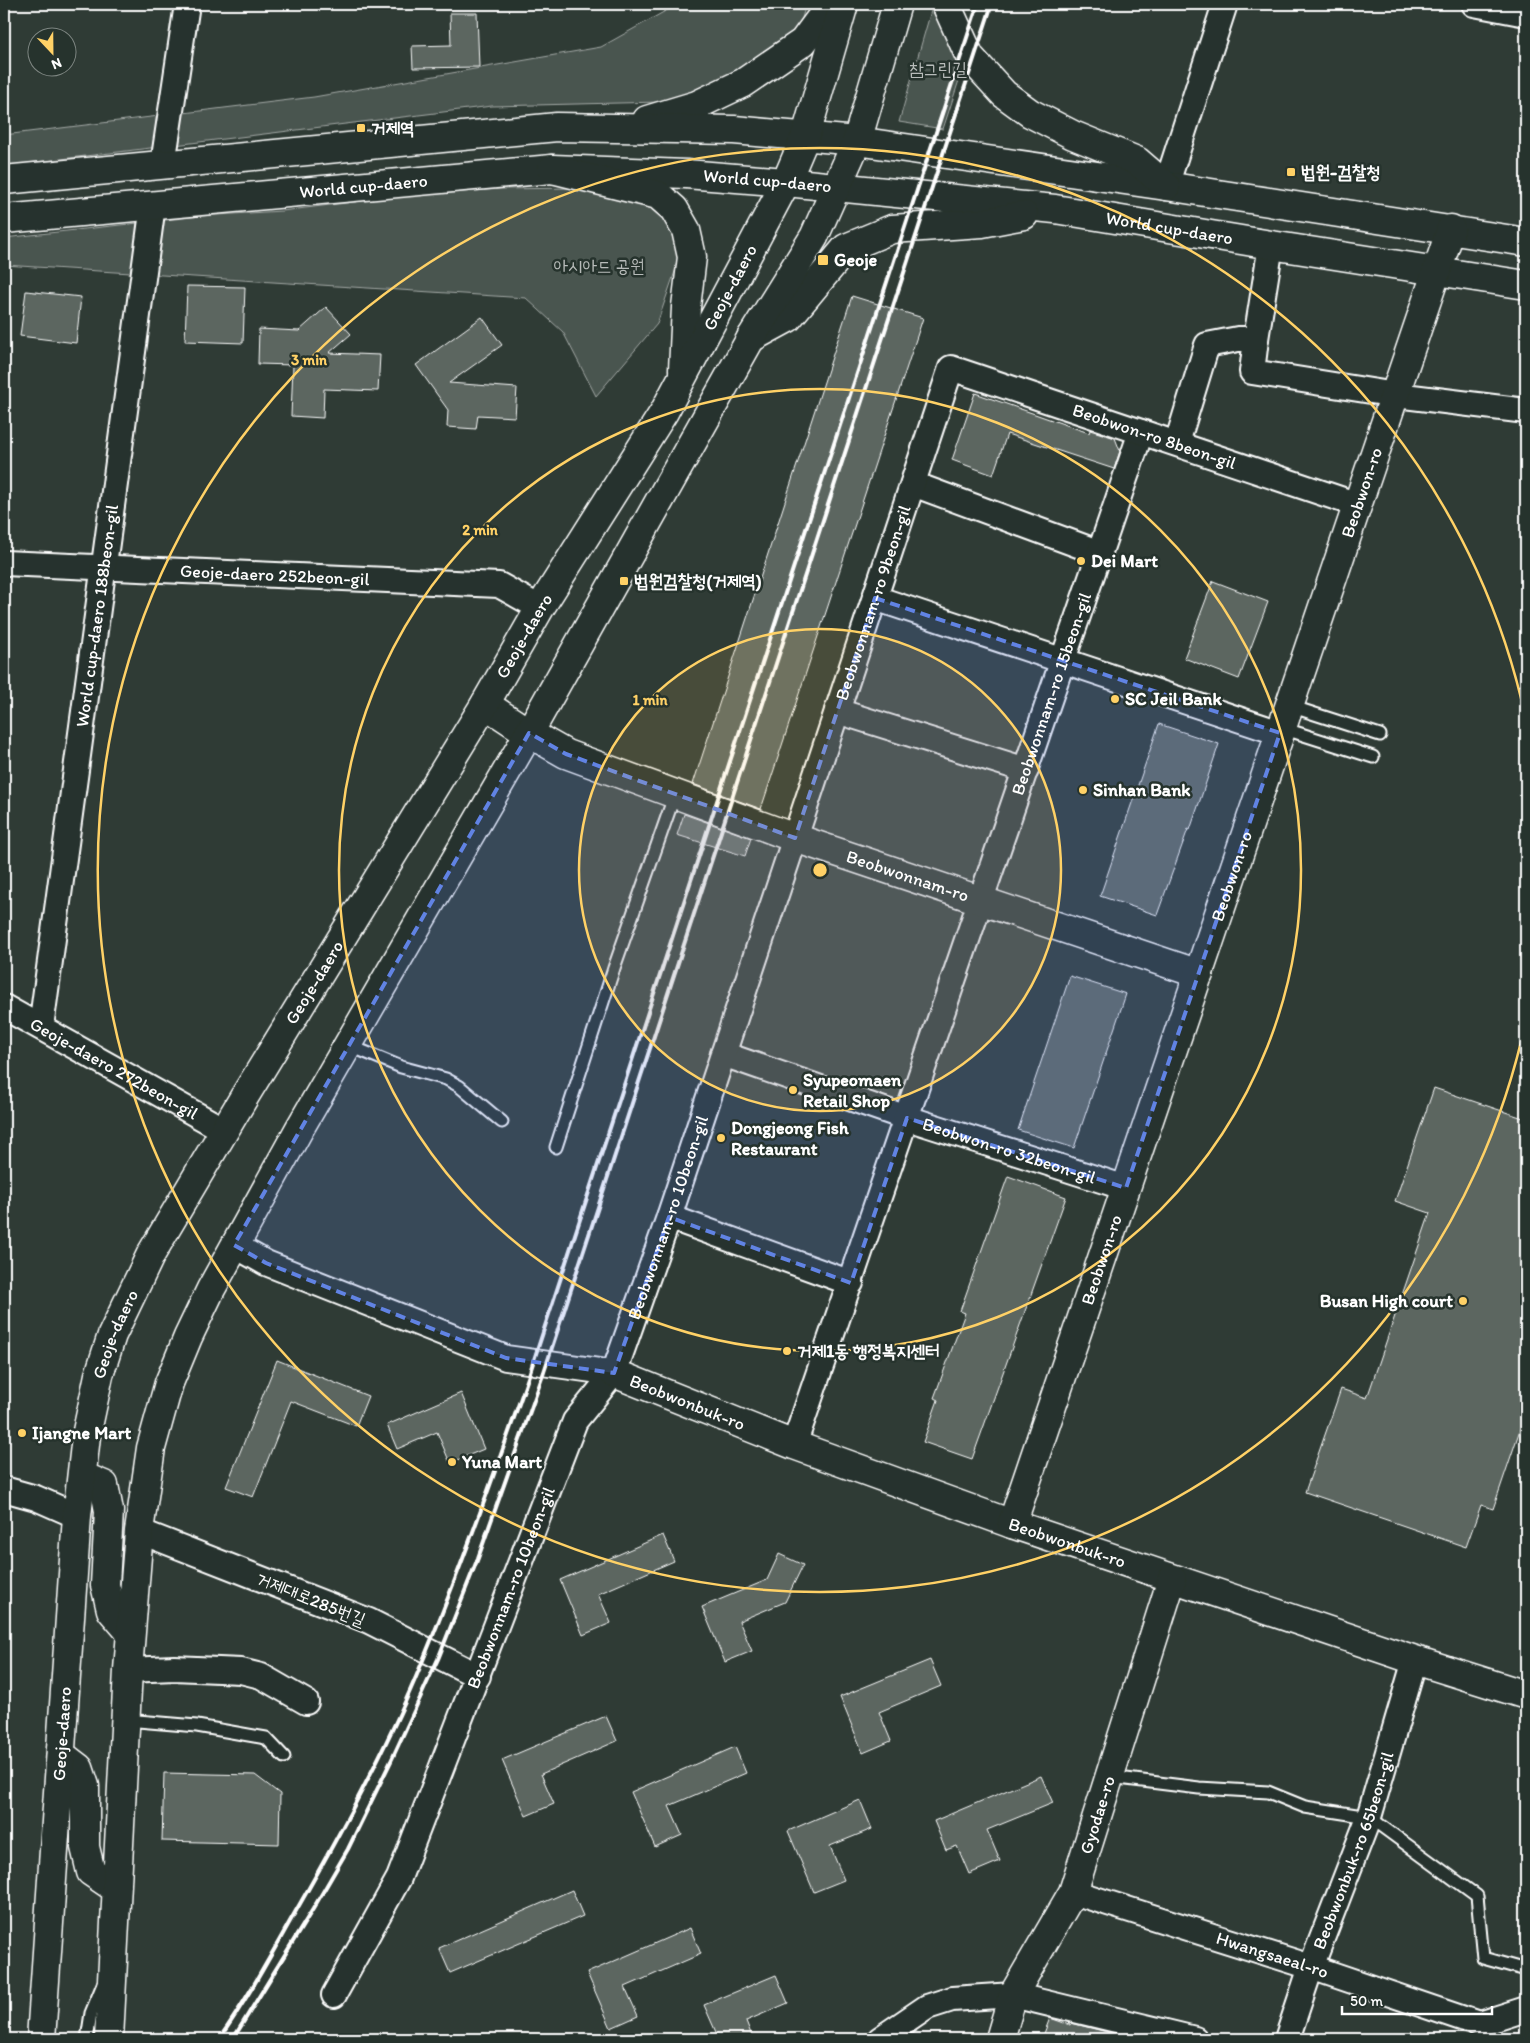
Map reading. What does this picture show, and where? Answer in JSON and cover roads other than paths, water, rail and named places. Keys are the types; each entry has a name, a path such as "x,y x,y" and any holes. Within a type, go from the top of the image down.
{"main road":[{"path":"622,128 697,105 743,84 803,42 831,4"},
{"name":"Geoje-daero","path":"41,2039 77,1516 86,1436 99,1375 112,1336 151,1254 224,1130 485,704 540,608 664,412 786,182 806,135 844,4"},
{"path":"946,4 970,58 1004,94 1030,112 1073,135 1137,161 1166,186"},
{"path":"109,2039 130,1632 139,1531 151,1448 169,1383 188,1337 234,1246 529,733 751,338 814,237 857,141 895,14"},
{"path":"4,180 557,127 734,130 857,141 1166,186 1526,242"},
{"path":"552,168 658,195 674,209 686,230 692,257 686,307 682,379"},
{"name":"World cup-daero","path":"4,219 552,168 686,174 786,182 1055,209 1526,285"},
{"path":"751,338 788,318 846,248 892,229 982,223 1055,209"},
{"name":"Beobwon-ro","path":"1012,1524 1451,230"},
{"name":"Beobwonnam-ro","path":"485,704 529,733 566,754 795,838 1199,974"},
{"name":"Beobwonbuk-ro","path":"614,1373 794,1445 1012,1524 1414,1660 1526,1695"},
{"path":"82,1476 104,1485 109,1511 105,1585 110,1610 130,1632"},
{"name":"Gyodae-ro","path":"1000,2039 1013,1995 1073,1892 1172,1579"},
{"path":"62,1755 79,1768 85,1786 85,1847 91,1872 116,1889"}],"street":[{"path":"163,164 187,4"},
{"path":"1166,186 1225,4"},
{"path":"1474,4 1526,14"},
{"name":"World cup-daero 188beon-gil","path":"41,1027 153,205"},
{"path":"1271,245 1252,372 1526,411"},
{"path":"1178,443 1207,345 1238,339 1256,339"},
{"name":"Beobwon-ro 8beon-gil","path":"951,368 1358,505"},
{"name":"Beobwonnam-ro 9beon-gil","path":"795,838 951,368"},
{"name":"Beobwonnam-ro 15beon-gil","path":"794,1445 1141,432"},
{"path":"913,484 1100,553"},
{"name":"Geoje-daero 252beon-gil","path":"4,563 499,586 540,608"},
{"path":"875,598 1063,660 1284,722"},
{"path":"837,711 1026,770"},
{"name":"Beobwonnam-ro 10beon-gil","path":"334,1995 399,1878 575,1421 614,1373 669,1217 795,838"},
{"name":"Geoje-daero 272beon-gil","path":"4,1007 224,1130"},
{"name":"Beobwon-ro 32beon-gil","path":"723,1054 907,1118 1126,1188"},
{"path":"669,1217 851,1282"},
{"path":"234,1246 266,1263 506,1358 614,1373"},
{"path":"4,1489 36,1498 77,1516"},
{"name":"거제대로285번길","path":"139,1531 369,1621 478,1676"},
{"name":"Beobwonbuk-ro 65beon-gil","path":"1287,2039 1311,1968 1368,1817 1414,1660"},
{"path":"128,1670 174,1668 241,1671 261,1676 306,1702"},
{"name":"Hwangsaeal-ro","path":"1073,1892 1479,2024 1526,2009"},
{"path":"880,2039 927,2007 952,1999 1013,1995 1195,2039"}],"lane":[{"path":"1284,722 1380,735"},
{"path":"1284,722 1373,757"},
{"path":"556,1148 614,968 675,794"},
{"path":"348,1045 401,1067 446,1079 459,1086 502,1122"},
{"path":"126,1720 197,1726 266,1738 284,1757"},
{"path":"1109,1777 1198,1788 1268,1792 1305,1807 1368,1817 1477,1896 1484,1958 1526,1970"},
{"path":"87,2039 91,2013 113,1960"}],"railway":[{"path":"219,2039 269,1959 375,1766 416,1677 475,1526 530,1372 978,4"},
{"path":"233,2039 348,1849 438,1659 478,1558 544,1372 992,4"}],"place":[{"name":"거제역","path":"361,128"},
{"name":"법원-검찰청","path":"1291,172"},
{"name":"Geoje","path":"823,260"},
{"name":"Dei Mart","path":"1081,561"},
{"name":"법원검찰청(거제역)","path":"624,581"},
{"name":"SC Jeil Bank","path":"1115,699"},
{"name":"Sinhan Bank","path":"1083,790"},
{"name":"Syupeomaen Retail Shop","path":"793,1090"},
{"name":"Dongjeong Fish Restaurant","path":"721,1138"},
{"name":"Busan High court","path":"1463,1301"},
{"name":"거제1동 행정복지센터","path":"787,1351"},
{"name":"Ijangne Mart","path":"22,1433"},
{"name":"Yuna Mart","path":"452,1462"}],"park label":[{"name":"참그린길","path":"938,69"},
{"name":"아시아드 공원","path":"599,266"}]}
